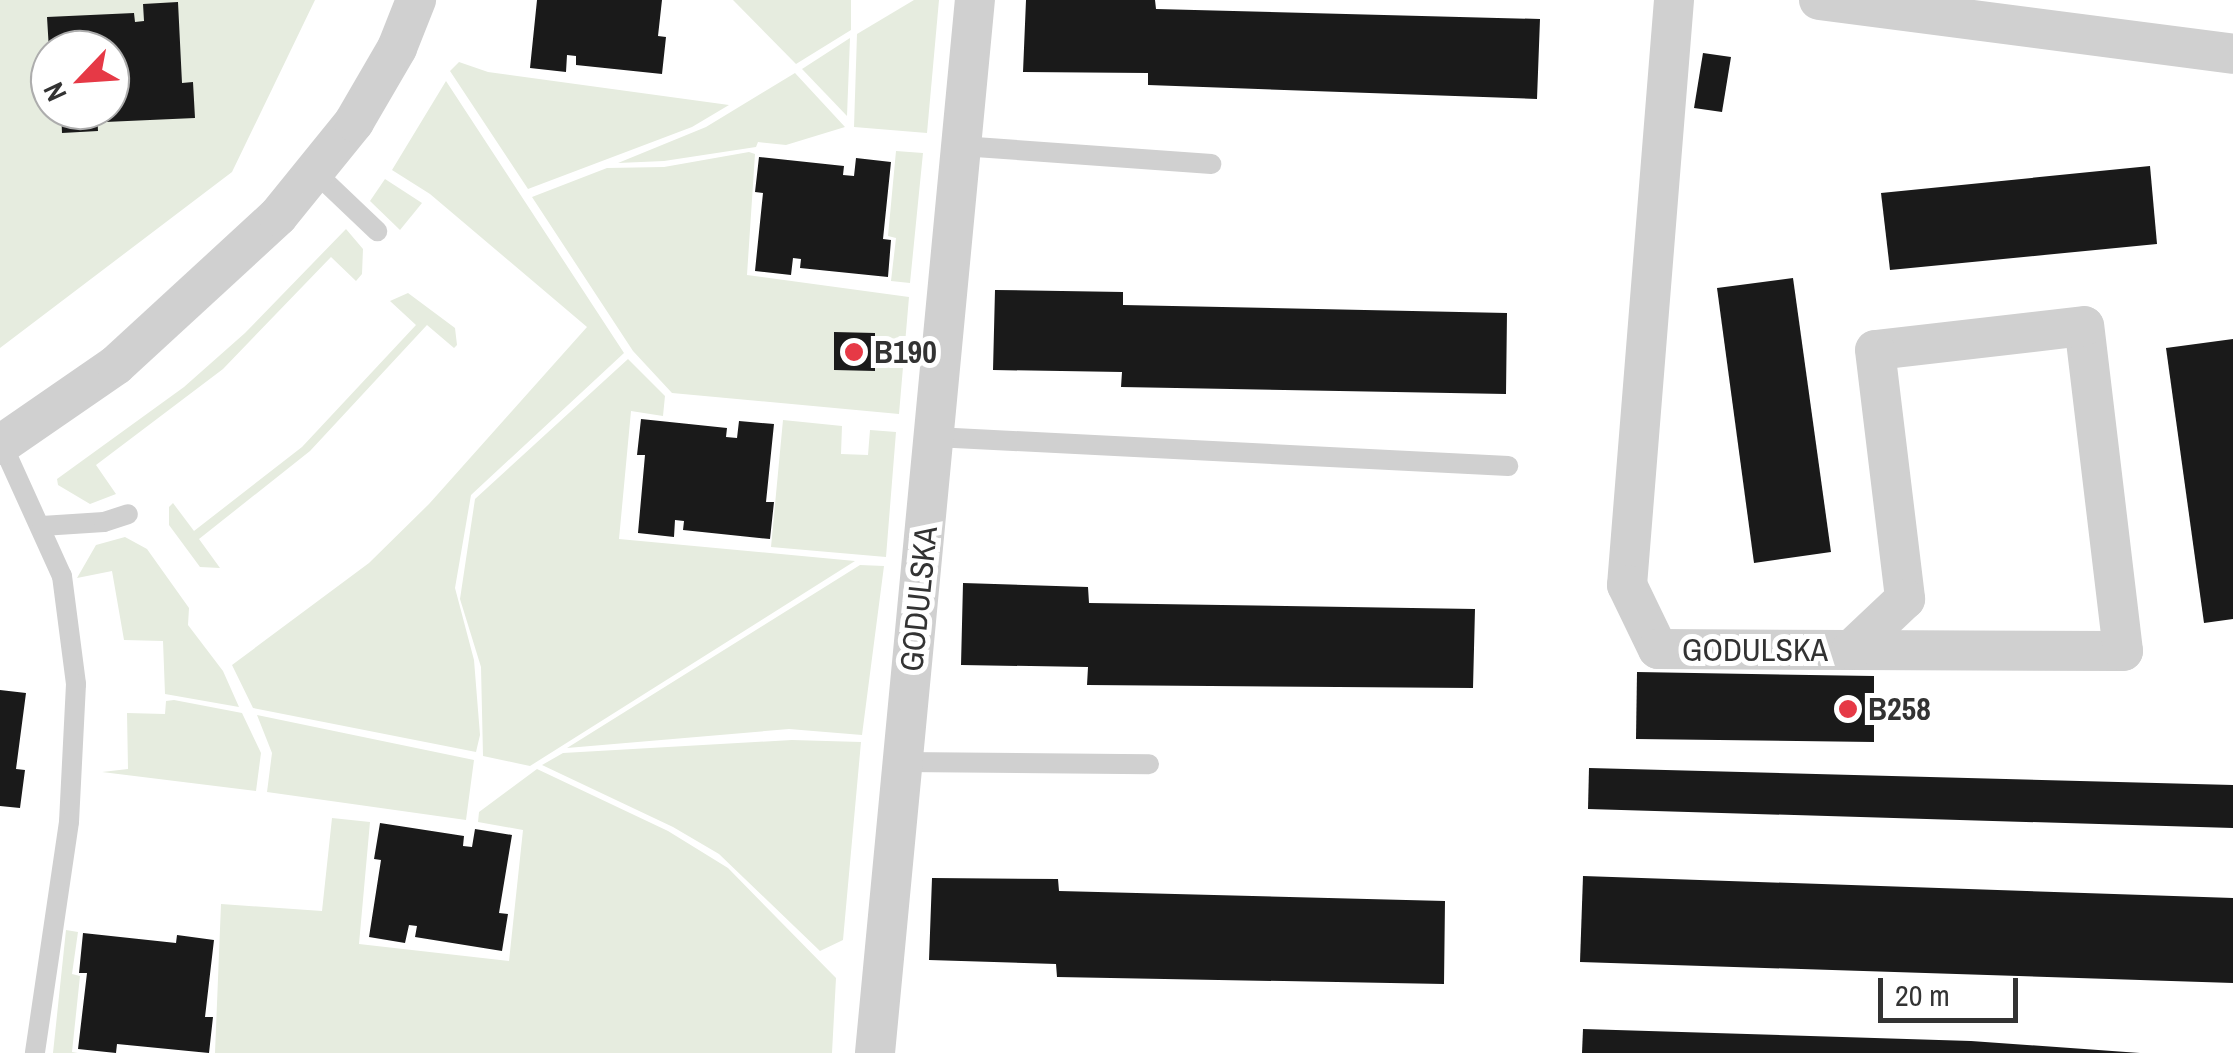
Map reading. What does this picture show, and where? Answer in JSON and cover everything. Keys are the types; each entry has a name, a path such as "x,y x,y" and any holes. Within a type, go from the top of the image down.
{"street":[{"path":"1,445 66,402 179,310 252,242 354,122 397,48 416,0"},
{"name":"GODULSKA","path":"876,1053 976,0"},
{"name":"GODULSKA","path":"1674,0 1627,585 1658,649 2123,652 2084,326 1875,350 1905,600 1852,650"},
{"path":"1818,0 2233,54"}],"lane":[{"path":"960,146 1211,164"},
{"path":"315,172 377,232"},
{"path":"935,437 1508,466"},
{"path":"1,445 42,526 68,600 76,684 69,822 36,1053"},
{"path":"42,526 104,522 128,514"},
{"path":"903,762 1149,764"}],"shaded area":[{"path":"0,0 315,0 232,172 0,348"},
{"path":"733,0 851,0 851,30 796,64"},
{"path":"914,0 939,0 927,133 854,127 857,34"},
{"path":"850,38 847,116 802,69"},
{"path":"459,62 488,72 729,105 692,127 528,189 450,71"},
{"path":"795,73 845,127 786,145 758,142 756,147 664,161 618,163 706,127"},
{"path":"446,81 624,353 471,495 455,588 474,660 480,735 476,752 253,708 232,665 369,563 429,504 587,327 430,194 392,170"},
{"path":"896,151 923,153 910,283 891,281 896,238 888,236"},
{"path":"755,154 747,275 909,297 899,414 672,393 633,351 532,197 607,168 664,167"},
{"path":"385,179 422,203 400,230 370,201"},
{"path":"346,229 363,249 362,274 356,281 331,257 223,369 96,465 116,494 90,504 58,485 57,479 184,387 245,333"},
{"path":"408,293 455,328 457,345 454,348 427,325 310,451 199,539 220,568 200,567 169,525 169,507 173,503 194,531 302,447 416,325 390,301"},
{"path":"628,359 665,396 663,416 631,411 619,539 855,561 530,766 483,756 481,667 460,599 475,499"},
{"path":"783,420 842,426 841,454 868,455 870,430 896,432 886,557 771,547"},
{"path":"125,537 147,549 189,608 188,625 223,671 239,707 165,694 163,641 124,640 112,571 77,578 96,545"},
{"path":"860,565 884,566 862,735 789,729 567,748"},
{"path":"166,701 242,713 261,753 256,791 102,772 128,769 127,713 165,714"},
{"path":"257,715 474,760 466,820 267,792 272,753"},
{"path":"792,740 861,742 843,940 820,951 719,854 673,827 542,765 563,753"},
{"path":"537,769 668,831 728,868 836,978 832,1053 215,1053 221,904 322,911 332,818 370,822 359,944 509,961 523,830 478,822 479,812"},
{"path":"66,930 78,932 72,974 80,976 72,1052 78,1053 53,1053"}],"building":[{"path":"537,0 662,0 658,36 666,37 662,74 576,65 576,56 567,55 566,72 530,68"},
{"path":"1026,0 1155,0 1156,9 1540,19 1537,99 1148,85 1148,73 1023,72"},
{"path":"178,2 182,83 193,82 195,118 130,121 130,30 48,30 47,17 134,13 135,22 144,21 143,4"},
{"path":"1703,53 1731,57 1722,112 1694,108"},
{"path":"62,130 98,130 98,131"},
{"path":"759,157 844,166 843,175 854,176 856,158 891,162 883,239 891,240 888,277 800,268 801,259 793,258 791,275 755,271 763,193 755,192"},
{"path":"2150,166 2157,244 1890,270 1881,193"},
{"path":"1793,278 1831,552 1754,563 1717,288"},
{"path":"995,290 1123,292 1123,305 1507,313 1506,394 1121,387 1122,372 993,370"},
{"name":"B190","path":"834,332 875,333 875,371 834,370"},
{"path":"2233,339 2233,619 2204,623 2166,348"},
{"path":"641,419 727,428 726,437 737,438 739,421 774,424 766,502 774,502 770,539 683,530 684,521 675,520 674,537 638,533 645,455 637,455"},
{"path":"963,583 1088,587 1089,603 1475,609 1473,688 1087,685 1088,667 961,665"},
{"path":"1637,672 1874,676 1874,742 1636,739"},
{"path":"0,690 26,693 16,769 25,770 20,808 0,806"},
{"path":"1589,768 2233,785 2233,828 1588,809"},
{"path":"380,823 464,836 463,846 472,847 475,829 512,835 499,913 508,914 502,951 415,937 417,926 409,925 405,943 369,937 381,860 374,859"},
{"path":"1583,876 2233,898 2233,983 1580,962"},
{"path":"932,878 1058,879 1059,891 1445,901 1444,984 1057,977 1056,964 929,960"},
{"path":"83,933 176,943 177,935 214,940 205,1017 213,1017 209,1053 117,1044 116,1053 78,1049 87,973 79,973"},
{"path":"1583,1029 1971,1041 2140,1053 1582,1053"}],"place":[{"name":"B190","path":"854,352"},
{"name":"B258","path":"1848,709"}]}
